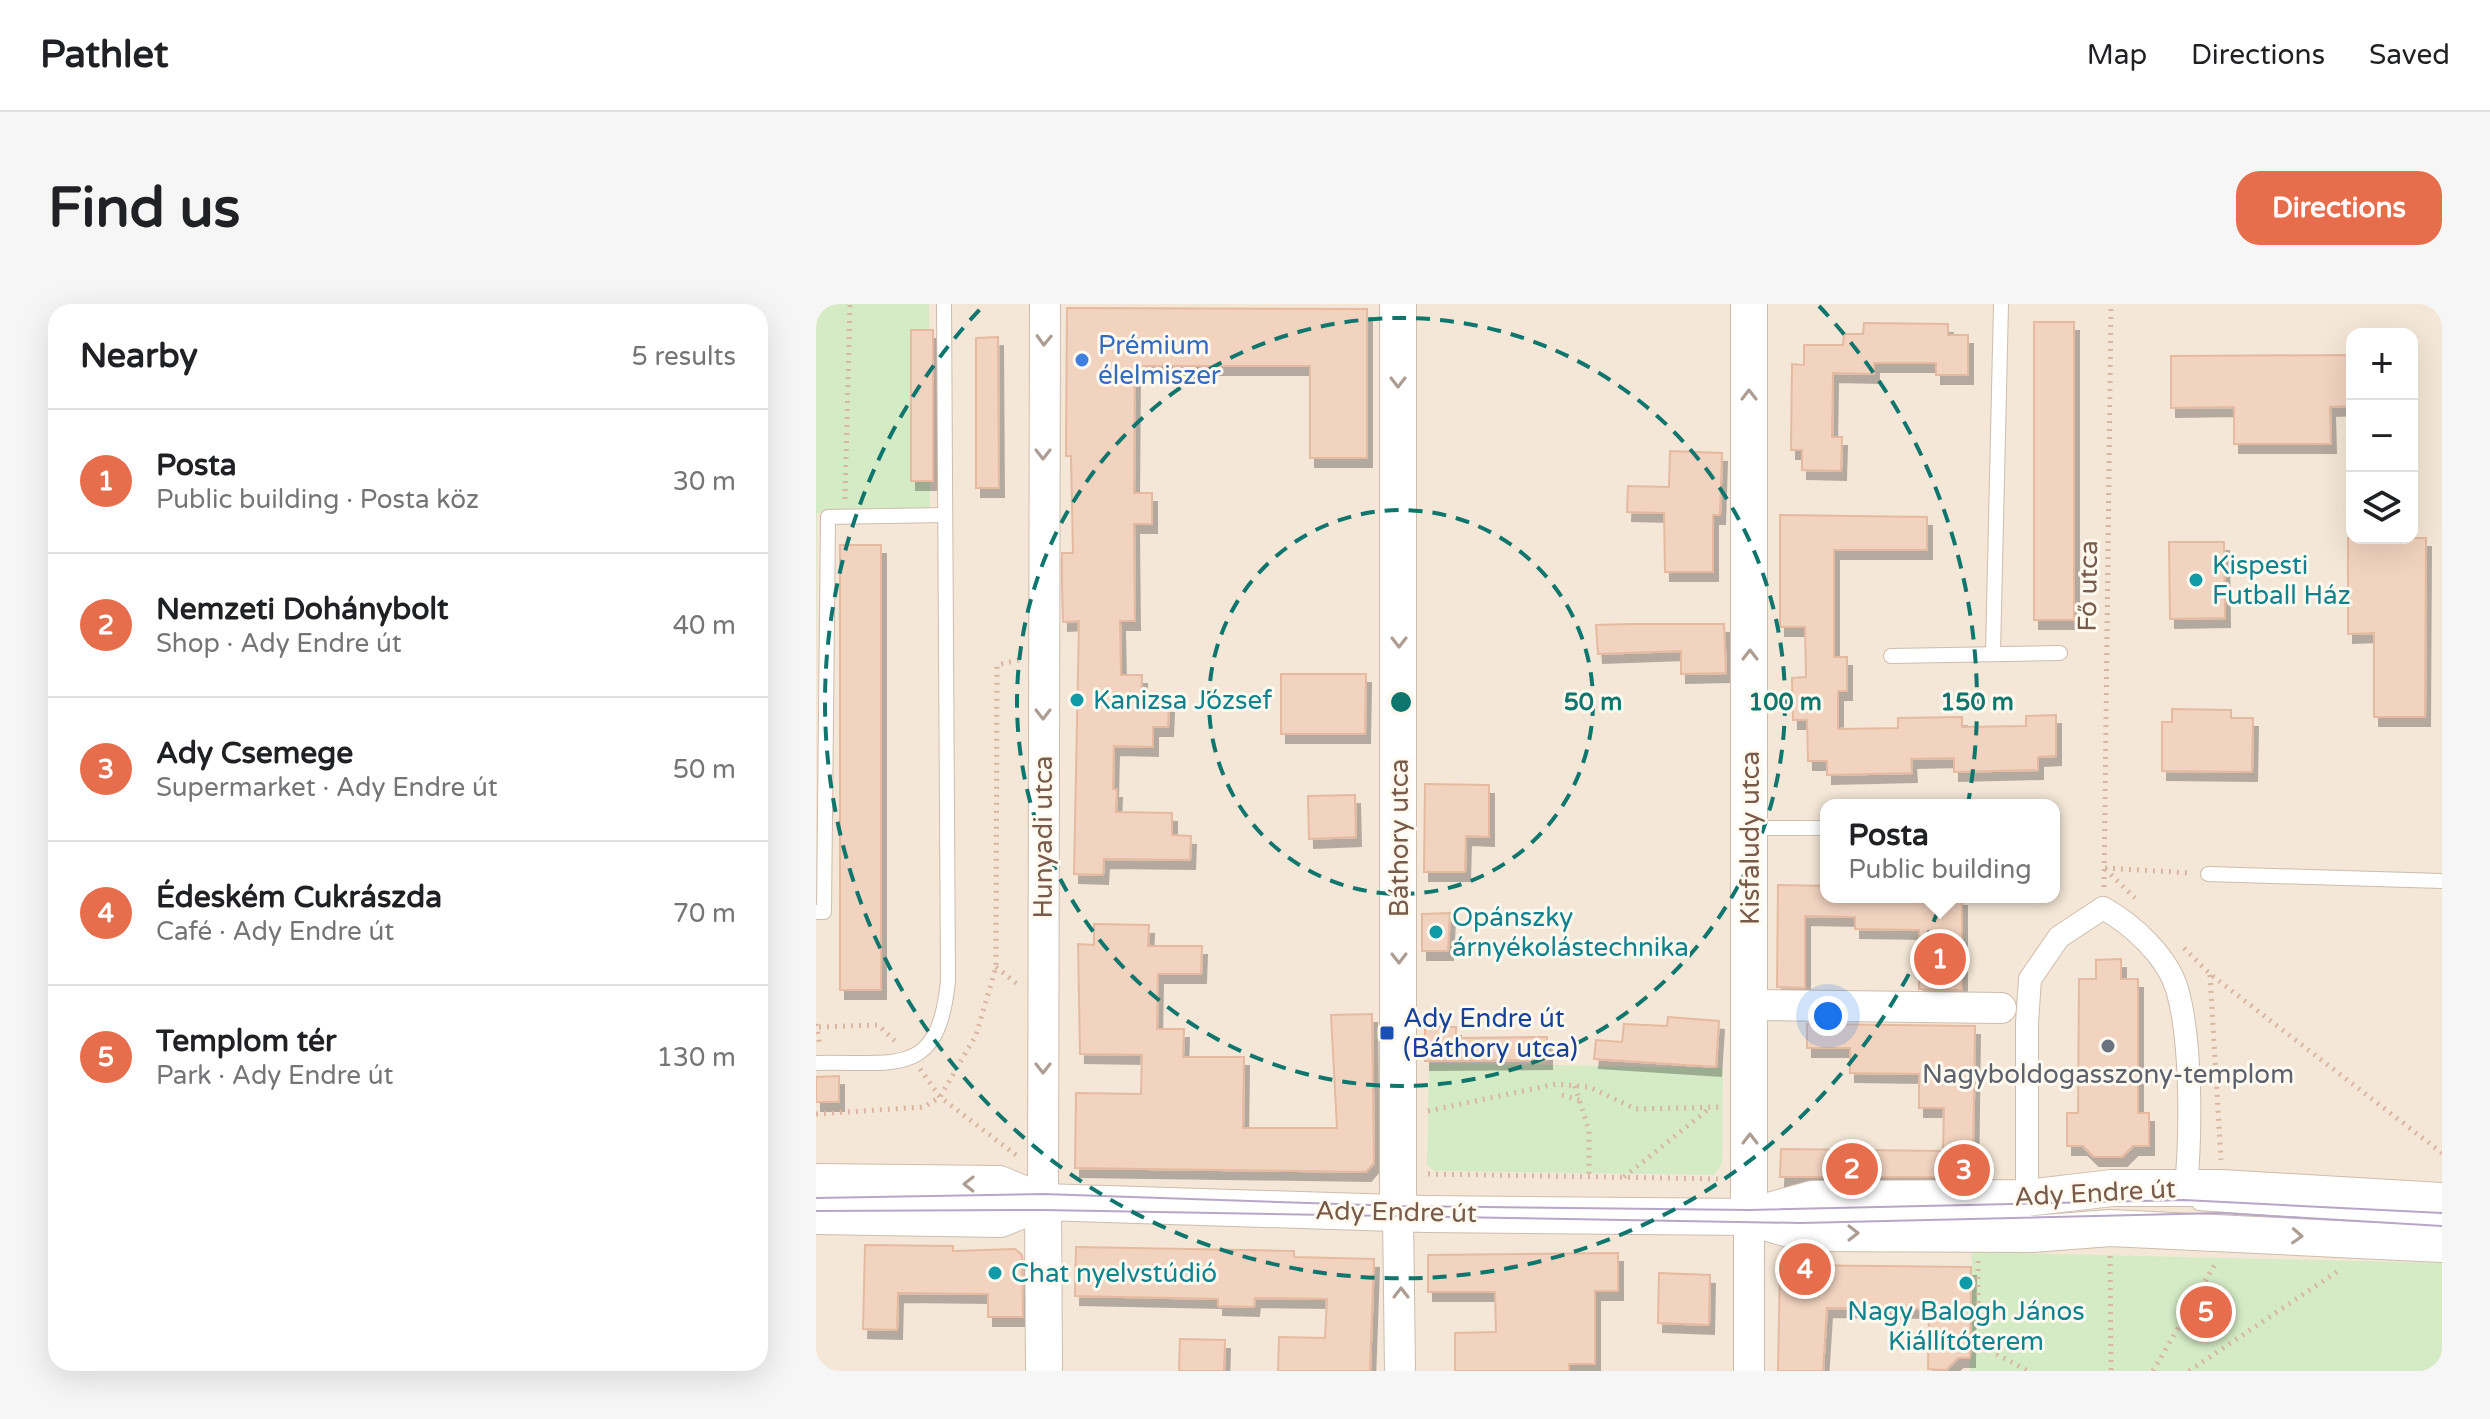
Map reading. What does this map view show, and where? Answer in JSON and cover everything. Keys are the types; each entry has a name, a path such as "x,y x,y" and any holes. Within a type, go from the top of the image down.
{"street":[{"name":"Hunyadi utca","path":"1044,1371 1045,304"},
{"name":"Báthory utca","path":"1398,304 1400,1371"},
{"name":"Kisfaludy utca","path":"1749,304 1749,1371"},
{"path":"2027,1198 2030,979 2059,937 2103,908 2145,938 2176,986 2186,1049 2199,1211"},
{"path":"1750,1005 2001,1008"},
{"name":"Ady Endre út","path":"816,1182 999,1184 1043,1202 1398,1213 1749,1217 1802,1233 2032,1234 2110,1241 2199,1211 2442,1201"},
{"name":"Ady Endre út","path":"1749,1217 1812,1199 2027,1198 2112,1188 2199,1211 2442,1244"},
{"name":"Ady Endre út","path":"816,1216 1000,1219 1043,1202"}],"lane":[{"path":"816,1063 912,1058 936,1038 944,1018 948,981 944,304"},
{"path":"1993,653 2001,304"},
{"path":"816,912 824,912 828,517 945,515"},
{"path":"1891,656 2060,653"},
{"path":"1751,828 1820,828"},
{"path":"2208,874 2442,881"},
{"path":"2199,1211 2442,1220"}],"path":[{"path":"844,517 850,304"},
{"name":"Fő utca","path":"2111,304 2104,868 2208,874"},
{"path":"816,1114 924,1107 940,1097 976,1035 996,967 997,665 1025,658"},
{"path":"2222,1174 2210,974 2442,1153"},
{"path":"816,1024 819,1027 878,1025 912,1058 940,1097 1017,1156 1019,1169"},
{"path":"1400,1117 1556,1084 1589,1087 1636,1109 1750,1106"},
{"path":"1575,1086 1589,1131 1589,1177"},
{"path":"1562,1095 1579,1100"},
{"path":"1623,1178 1711,1107"},
{"path":"1420,1178 1423,1174 1750,1179"},
{"path":"2153,1371 2219,1258 2199,1211"},
{"path":"2110,1241 2111,1371"},
{"path":"1978,1252 1978,1344 2028,1371"},
{"path":"2189,1371 2353,1261"}],"shaded area":[{"path":"816,304 2442,304 2442,1371 816,1371"}],"green space":[{"path":"816,304 929,304 930,511 817,513 816,683"},
{"path":"1429,1063 1723,1068 1722,1164 1714,1175 1434,1171 1427,1165"},
{"path":"1972,1252 2442,1263 2442,1371 1970,1371"}],"building":[{"path":"1067,308 1367,309 1367,458 1310,458 1310,366 1135,366 1134,493 1152,493 1152,524 1134,524 1135,621 1120,621 1121,675 1142,675 1141,704 1169,704 1168,727 1153,727 1153,747 1114,746 1113,789 1117,789 1116,812 1172,813 1172,835 1191,836 1190,860 1104,859 1103,875 1074,874 1079,621 1063,622 1062,585 1062,553 1073,553 1071,456 1066,456"},
{"path":"2034,322 2074,322 2074,620 2034,620"},
{"path":"1864,323 1948,324 1948,335 1968,335 1968,375 1936,375 1936,363 1874,363 1874,374 1833,373 1832,437 1842,437 1841,471 1802,470 1802,450 1791,450 1792,364 1804,365 1804,345 1843,345 1844,334 1863,334"},
{"path":"911,330 933,330 933,481 911,481"},
{"path":"998,337 999,488 976,488 976,338"},
{"path":"2346,355 2346,406 2330,407 2331,444 2234,444 2234,407 2171,408 2171,356"},
{"path":"1670,451 1722,453 1720,515 1713,515 1713,572 1665,572 1664,513 1627,512 1628,486 1669,487"},
{"path":"1780,515 1927,517 1927,550 1834,550 1834,657 1847,657 1847,691 1838,691 1838,729 1898,728 1898,718 1962,717 1962,727 2026,726 2026,716 2056,715 2056,756 2038,757 2038,770 1954,772 1954,758 1911,759 1912,773 1827,775 1827,761 1808,761 1807,720 1793,720 1792,678 1806,677 1805,627 1780,627"},
{"path":"2418,538 2426,538 2425,717 2374,717 2374,633 2348,634 2348,544 2418,544"},
{"path":"2169,542 2224,542 2225,618 2170,619"},
{"path":"840,545 881,545 881,990 840,990"},
{"path":"1724,624 1726,673 1681,674 1681,651 1598,654 1596,625"},
{"path":"1281,674 1366,674 1365,734 1281,734"},
{"path":"2172,709 2231,710 2231,718 2253,718 2252,772 2162,771 2162,722 2172,722"},
{"path":"1425,784 1489,785 1489,837 1466,836 1465,872 1424,872"},
{"path":"1355,795 1356,837 1309,839 1308,796"},
{"path":"1778,885 1820,886 1820,903 1962,903 1962,990 1919,989 1919,930 1855,929 1855,917 1805,916 1805,988 1777,987"},
{"name":"Opánszky árnyékolástechnika","path":"1450,913 1448,951 1422,951 1422,914"},
{"path":"1094,924 1149,925 1148,946 1202,946 1201,974 1158,974 1157,1029 1184,1029 1183,1057 1244,1057 1243,1128 1337,1128 1331,1015 1372,1014 1374,1163 1366,1172 1075,1168 1076,1093 1141,1094 1142,1055 1080,1054 1078,944 1094,945"},
{"name":"Nagyboldogasszony-templom","path":"2121,959 2121,979 2138,979 2138,1113 2149,1113 2149,1146 2133,1146 2122,1157 2094,1157 2083,1146 2067,1146 2067,1113 2078,1113 2079,979 2096,979 2096,960"},
{"path":"1668,1017 1719,1021 1716,1067 1594,1059 1596,1040 1622,1042 1624,1024 1667,1026"},
{"path":"1807,1024 1975,1026 1973,1177 1780,1177 1781,1149 1943,1151 1944,1108 1919,1108 1919,1074 1850,1073 1850,1048 1807,1048"},
{"path":"1425,1027 1456,1027 1456,1038 1547,1037 1547,1060 1425,1061"},
{"path":"839,1076 839,1102 816,1102 816,1077"},
{"path":"865,1245 953,1246 953,1251 1015,1249 1022,1255 1023,1317 988,1317 988,1294 898,1293 897,1330 863,1329"},
{"path":"1076,1247 1294,1251 1294,1257 1374,1259 1370,1371 1278,1371 1279,1337 1325,1338 1327,1299 1255,1298 1254,1307 1218,1306 1218,1299 1075,1296"},
{"path":"1618,1253 1618,1291 1595,1291 1595,1364 1569,1364 1569,1371 1455,1371 1455,1333 1496,1332 1495,1292 1428,1292 1428,1255"},
{"path":"1780,1265 1971,1267 1970,1358 1958,1358 1946,1370 1928,1369 1929,1309 1827,1308 1823,1371 1778,1371"},
{"path":"1659,1273 1710,1275 1709,1325 1658,1323"},
{"path":"1180,1339 1225,1340 1224,1371 1179,1371"}],"tram line":[{"path":"816,1198 1043,1194 1399,1206 1750,1210 2184,1200 2442,1213"},
{"path":"816,1211 1043,1210 1801,1223 2220,1213 2442,1226"}],"place":[{"name":"Prémium élelmiszer","path":"1082,360"},
{"name":"Kispesti Futball Ház","path":"2196,580"},
{"name":"Kanizsa József","path":"1077,700"},
{"name":"Opánszky árnyékolástechnika","path":"1436,932"},
{"name":"Posta","path":"1940,959"},
{"name":"Ady Endre út (Báthory utca)","path":"1387,1033"},
{"name":"Nagyboldogasszony-templom","path":"2108,1046"},
{"name":"Nemzeti Dohánybolt","path":"1852,1169"},
{"name":"Ady Csemege","path":"1964,1170"},
{"name":"Édeském Cukrászda","path":"1805,1269"},
{"name":"Chat nyelvstúdió","path":"995,1273"},
{"name":"Nagy Balogh János Kiállítóterem","path":"1966,1283"},
{"name":"Templom tér","path":"2206,1312"}]}
